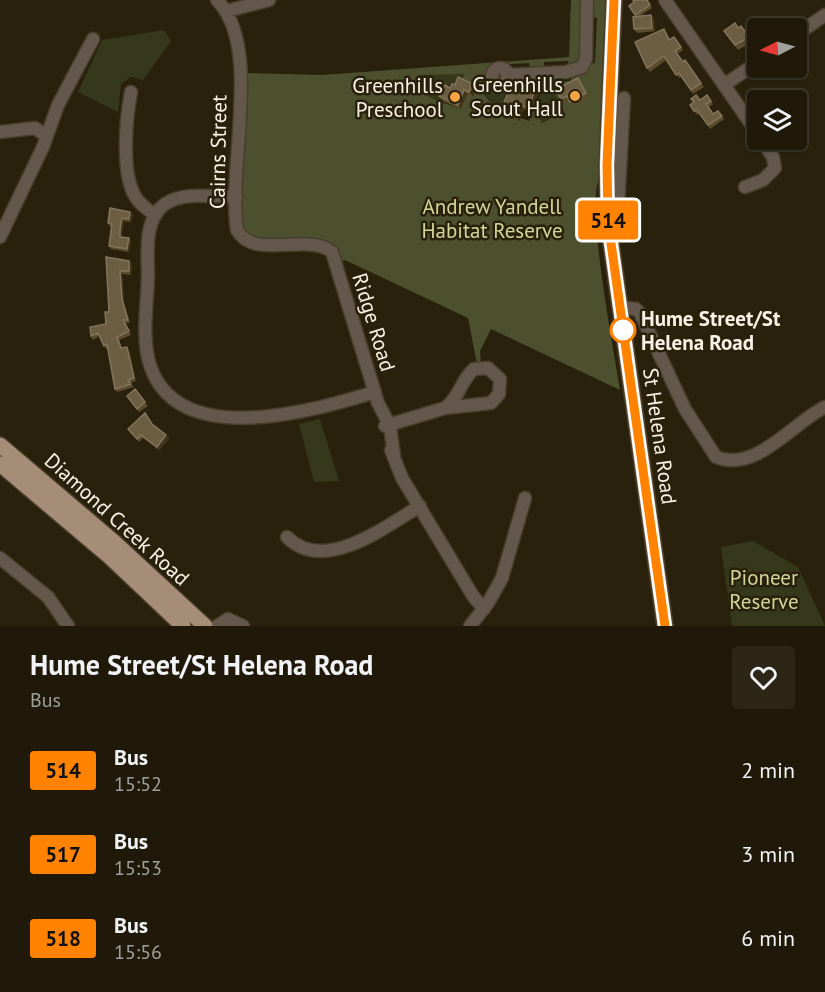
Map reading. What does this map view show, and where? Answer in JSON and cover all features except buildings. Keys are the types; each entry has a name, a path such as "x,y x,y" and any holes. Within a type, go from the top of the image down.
{"main road":[{"name":"St Helena Road","path":"614,0 607,213 665,626"},
{"name":"Diamond Creek Road","path":"0,445 114,542 205,626"},
{"name":"Diamond Creek Road","path":"0,464 110,557 183,626"},
{"name":"St Helena Road","path":"656,626 660,594"}],"street":[{"path":"217,0 227,10 268,0"},
{"path":"507,75 566,72 582,67 586,59 587,0"},
{"path":"665,0 747,118"},
{"name":"Cairns Street","path":"227,10 235,27 240,54 237,230 246,241 318,246 332,252"},
{"path":"807,27 825,15"},
{"path":"0,237 58,105 93,39"},
{"path":"724,85 747,69"},
{"path":"131,92 128,111 129,180 137,200 155,215"},
{"path":"607,213 618,206 624,98"},
{"path":"0,132 35,128 46,136"},
{"path":"745,187 763,180 775,168 773,157 768,150"},
{"path":"236,197 179,198 164,205 155,215 149,236 147,348 155,376 174,399 192,411 207,415 278,416 377,397"},
{"name":"Ridge Road","path":"332,252 377,397 388,425 394,456 402,478 468,584 486,606"},
{"path":"620,307 636,309 640,313 688,415 716,457 742,460 754,458 804,419 825,407"},
{"path":"388,425 445,408 491,403 500,394 500,379 488,368 474,369 467,375 455,400 445,408"},
{"path":"470,626 486,606 507,565 525,498"},
{"path":"287,537 295,544 310,549 342,548 364,540 420,506"},
{"path":"0,558 48,597 68,626"},
{"path":"217,626 228,619 243,626"}],"green space":[{"name":"Andrew Yandell Habitat Reserve","path":"571,0 583,0 580,61 569,66 568,61 544,62 544,69 530,70 529,63 497,65 492,68 489,76 493,85 504,87 512,80 522,79 522,84 571,81 571,76 588,64 595,63 597,18 591,17 591,0 606,0 596,219 602,281 620,390 491,329 480,351 481,364 477,364 468,318 345,260 340,262 337,253 261,242 240,229 242,73 322,75 569,57","holes":["464,74 462,82 473,96 467,94 460,109 433,99 427,95 421,84 420,75","484,85 505,93 551,85 564,111 542,123 534,109 529,121 521,118 519,121 489,101 481,91"]},
{"path":"164,30 171,41 143,80 131,77 121,84 118,112 78,92 102,40"},
{"path":"465,74 455,87 450,84 441,103 425,93 419,75"},
{"path":"484,84 512,95 504,114 481,91"},
{"path":"551,85 564,111 541,123 534,109 540,95 533,92 534,88"},
{"path":"320,419 339,481 314,482 299,424"},
{"name":"Pioneer Reserve","path":"753,541 798,567 825,626 732,626 721,547"}],"bus line":[{"name":"514","path":"614,0 606,186 609,236 665,626"}],"place":[{"name":"Greenhills Scout Hall","path":"575,96"},
{"name":"Greenhills Preschool","path":"455,97"},
{"name":"Hume Street/St Helena Road","path":"623,330"}]}
